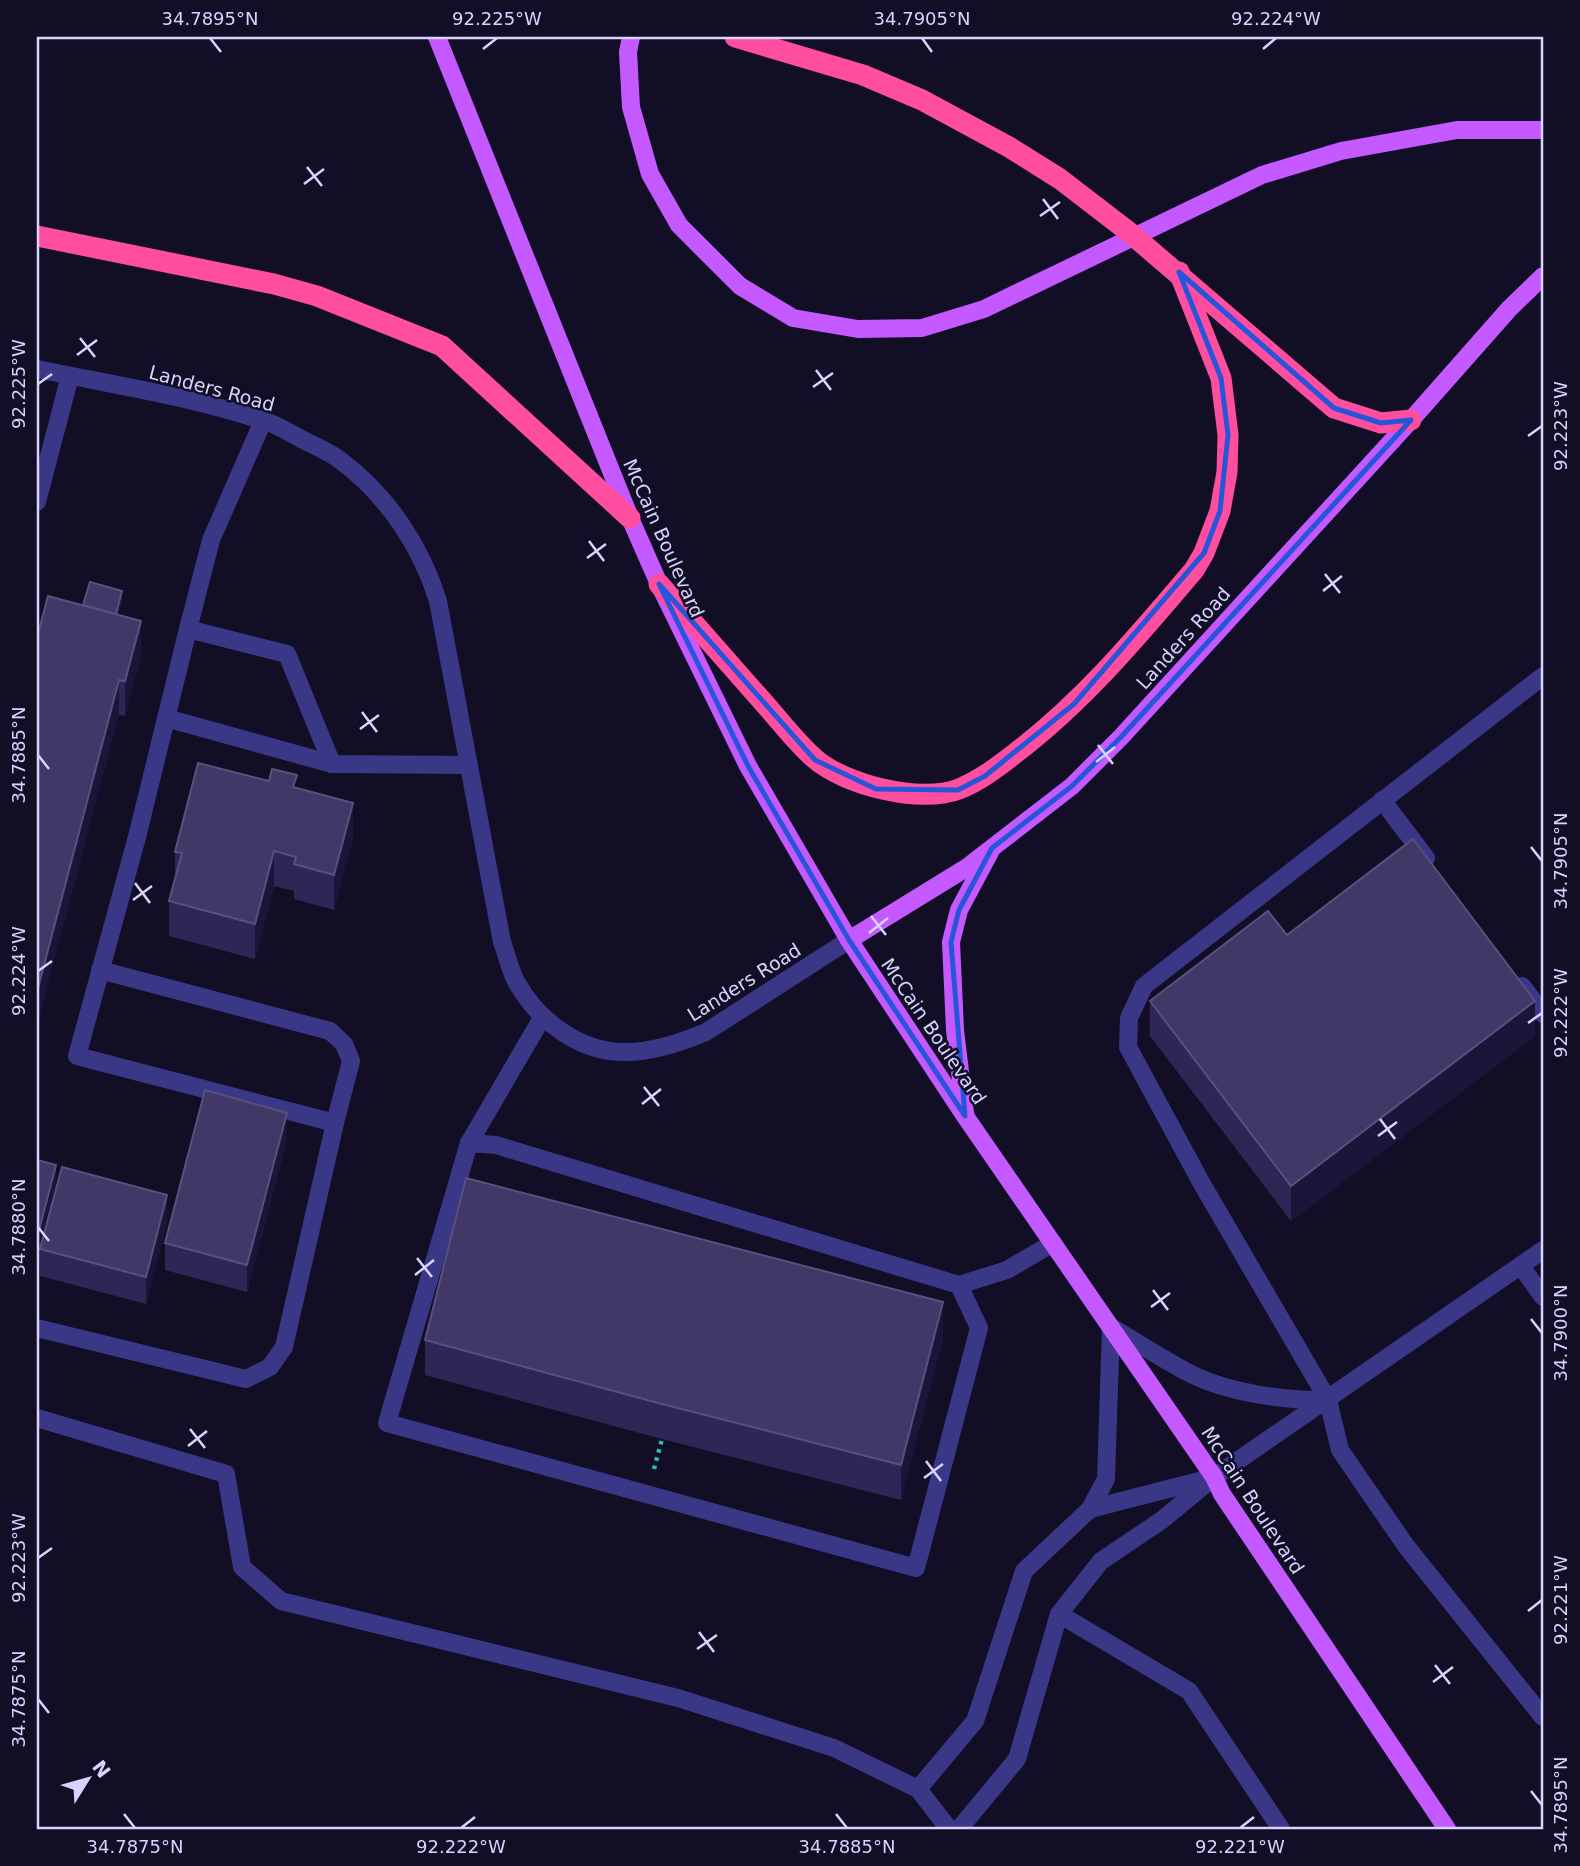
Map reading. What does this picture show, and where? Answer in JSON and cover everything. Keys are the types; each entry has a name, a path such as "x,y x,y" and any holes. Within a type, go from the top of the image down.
{"highway":[{"path":"735,37 863,75 922,100 1009,147 1060,179 1179,272 1334,408 1381,423 1411,420"},
{"path":"37,236 274,284 317,296 442,346 630,518"},
{"path":"659,584 815,760 876,789 906,793 958,790 985,776 1065,712 1113,665 1194,570 1216,522 1227,472 1228,448 1221,378 1179,272"}],"main road":[{"name":"McCain Boulevard","path":"437,37 630,518 659,584 748,766 849,940 965,1116 1214,1477 1222,1494 1447,1829"},
{"path":"631,37 628,52 631,107 650,174 679,225 740,285 793,318 858,329 922,328 984,309 1262,175 1341,151 1457,130 1543,130"},
{"name":"Landers Road","path":"849,940 966,868 1072,786 1122,737 1509,309 1543,276"},
{"path":"965,1116 951,942 960,910 992,848"}],"street":[{"name":"Landers Road","path":"37,369 187,400 263,421 338,458 387,504 416,547 439,601 502,942 516,982 542,1018 579,1041 623,1053 681,1043 706,1032 849,940"},
{"path":"37,502 70,376"},
{"path":"263,421 211,540 137,837 77,1056 335,1123"},
{"path":"188,629 287,654 332,764"},
{"path":"1543,676 1144,986 1129,1018 1128,1046 1202,1184 1328,1400 1340,1450 1406,1546 1543,1717"},
{"path":"166,718 332,764 469,765"},
{"path":"1382,800 1436,872"},
{"path":"37,1328 246,1379 270,1367 284,1348 289,1330 351,1061 344,1044 330,1031 100,971"},
{"path":"1514,975 1543,1014"},
{"path":"542,1018 469,1143 387,1423 916,1568 979,1328 959,1285"},
{"path":"469,1143 496,1145 959,1285 1007,1270 1053,1243"},
{"path":"958,1829 1017,1759 1059,1614 1101,1561 1162,1520 1214,1477 1543,1250"},
{"path":"1521,1266 1543,1297"},
{"path":"918,1789 975,1721 1024,1571 1090,1509 1106,1479 1111,1327 1192,1375 1236,1391 1308,1401 1328,1400"},
{"path":"37,1418 226,1474 242,1567 281,1601 678,1698 834,1748 918,1789 949,1829"},
{"path":"1090,1509 1214,1477"},
{"path":"1059,1614 1189,1691 1274,1827"}],"highlighted area":[{"path":"1179,272 1334,408 1381,423 1411,420 1121,737 1072,786 992,848 959,910 951,942 965,1116 849,940 748,766 659,584 815,760 876,789 958,790 985,776 1074,704 1204,553 1220,511 1228,435 1221,378"}],"building":[{"path":"90,582 122,591 116,614 83,605"},
{"path":"48,596 141,621 125,681 119,680 37,992 37,638"},
{"path":"198,763 269,781 272,769 297,775 293,787 353,803 334,875 294,864 296,857 274,851 255,924 169,901 182,853 175,852"},
{"path":"1413,839 1535,1001 1291,1186 1150,1001 1268,911 1287,935"},
{"path":"205,1090 287,1113 247,1265 165,1243"},
{"path":"37,1160 56,1165 37,1238"},
{"path":"62,1167 167,1195 146,1277 40,1249"},
{"path":"466,1178 943,1302 901,1465 425,1340"}]}
